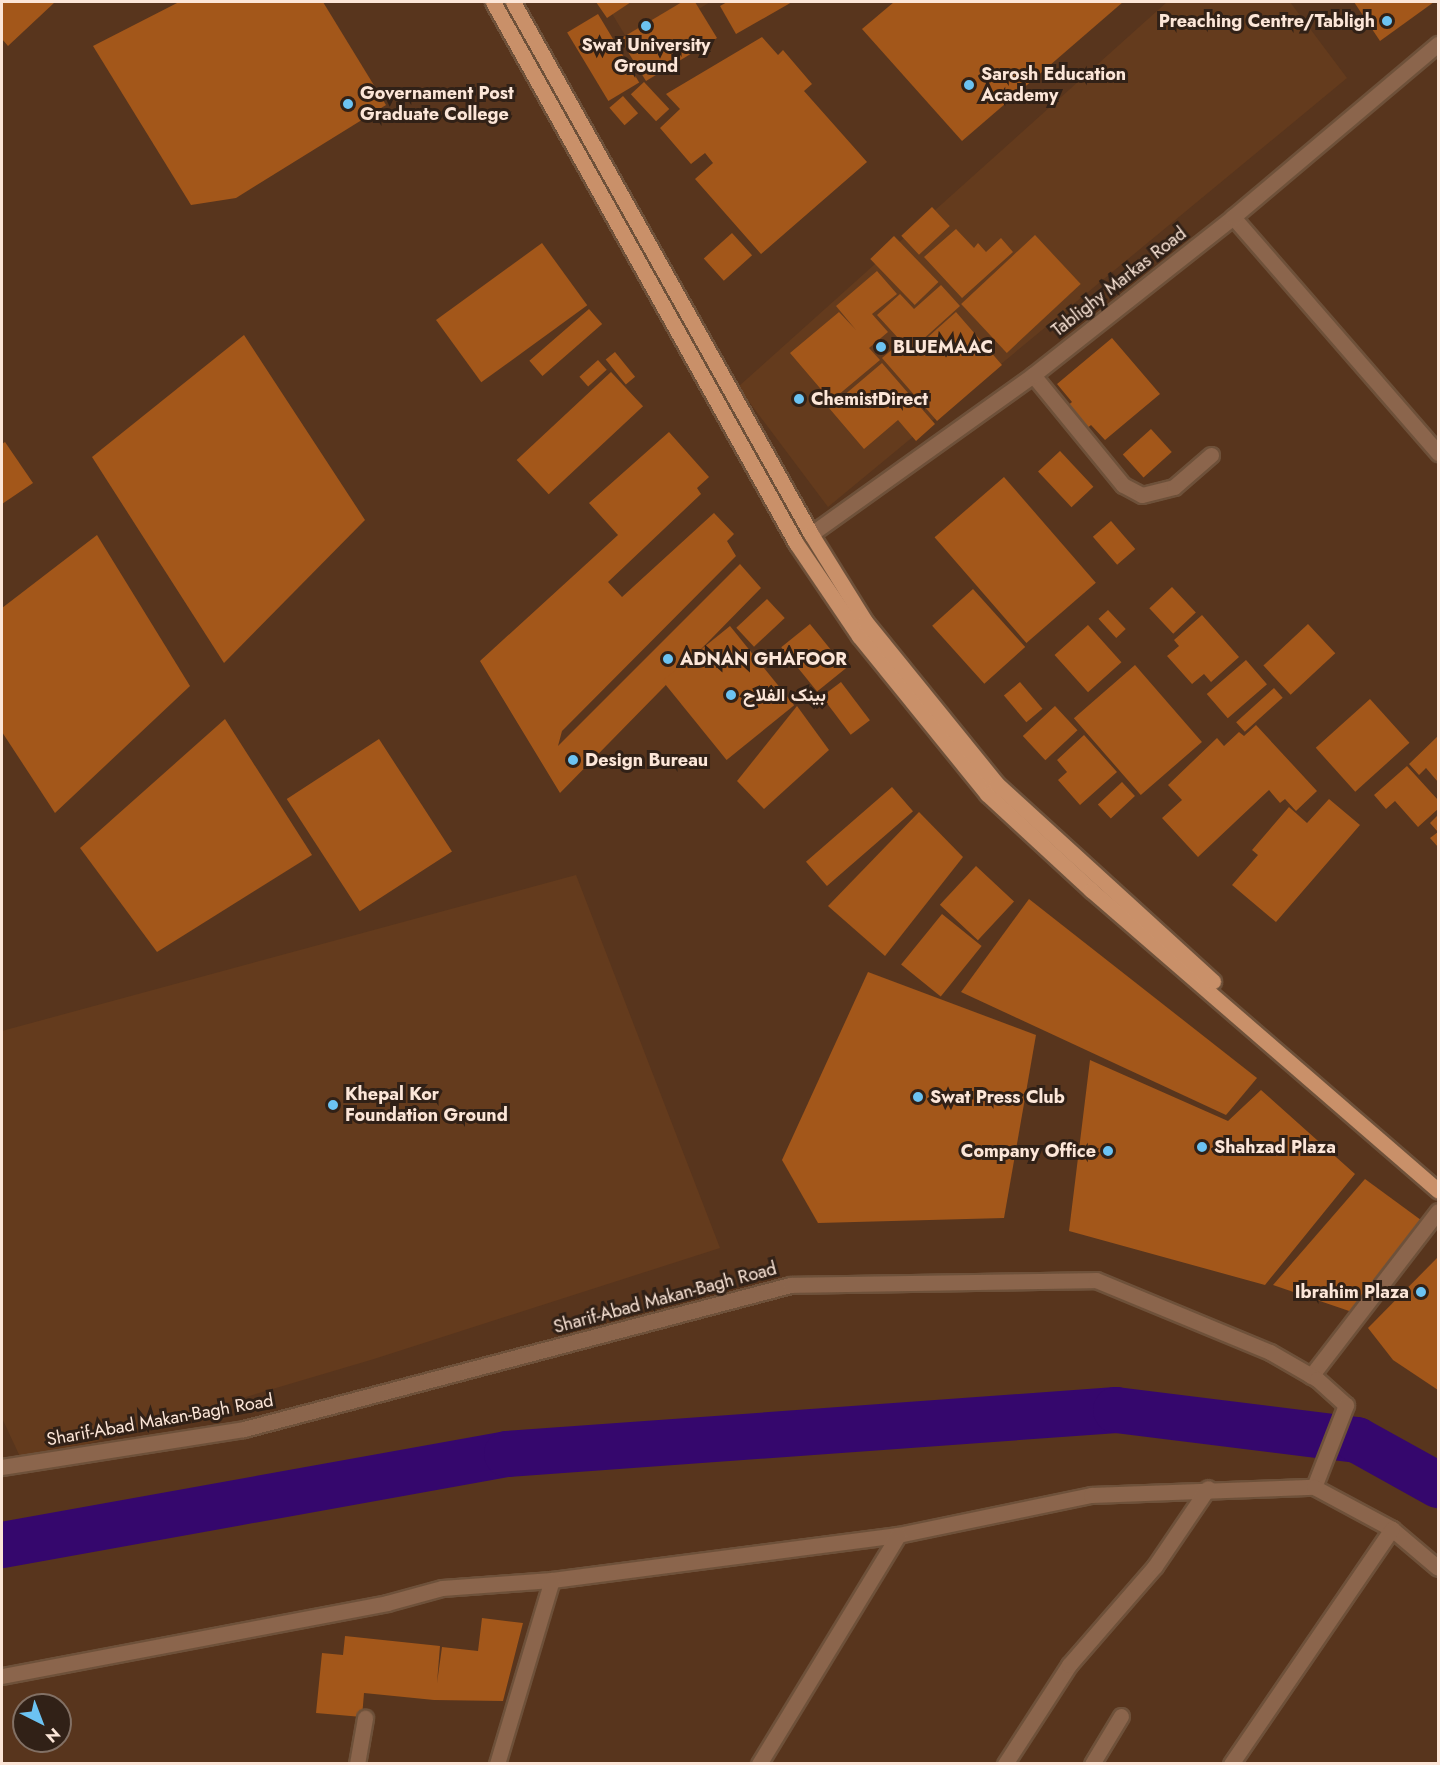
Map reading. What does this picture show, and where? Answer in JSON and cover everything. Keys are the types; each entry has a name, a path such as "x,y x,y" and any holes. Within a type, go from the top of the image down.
{"main road":[{"path":"493,2 796,543 859,636 987,794 1091,890 1438,1191"},
{"path":"513,2 811,534 865,621 996,783 1438,1181"}],"street":[{"name":"Tablighy Markas Road","path":"811,534 1034,375 1436,52"},
{"path":"1233,217 1438,453"},
{"path":"1034,375 1123,485 1142,495 1174,487 1211,455"},
{"path":"1311,1376 1438,1211"},
{"name":"Sharif-Abad Makan-Bagh Road","path":"2,1467 244,1429 790,1285 1096,1280 1270,1352 1311,1376 1346,1405 1316,1480"},
{"path":"2,1677 387,1603 442,1588 552,1580 898,1535 1091,1495 1316,1480 1392,1529 1438,1568"},
{"path":"1005,1764 1069,1665 1155,1566 1208,1488"},
{"path":"1231,1764 1392,1529"},
{"path":"759,1764 898,1535"},
{"path":"496,1764 552,1580"},
{"path":"1092,1764 1121,1716"},
{"path":"357,1764 365,1718"}],"shaded area":[{"name":"Swat University Ground","path":"605,2 710,2 634,50"},
{"path":"1167,2 1290,2 1347,78 828,507 738,387"},
{"name":"Khepal Kor Foundation Ground","path":"576,875 720,1248 374,1359 23,1463 2,1418 2,1031"}],"building":[{"path":"2,2 55,2 8,46 2,39"},
{"name":"Governament Post Graduate College","path":"179,2 323,2 386,105 236,198 191,205 93,46"},
{"path":"596,2 631,2 607,18"},
{"path":"682,2 695,2 717,38 646,81 620,39"},
{"path":"727,2 792,2 736,34 720,6"},
{"name":"Sarosh Education Academy","path":"894,2 1123,2 962,141 862,29"},
{"name":"Preaching Centre/Tabligh","path":"1354,2 1434,2 1380,41"},
{"path":"598,14 639,83 608,101 567,33"},
{"path":"762,37 778,55 783,50 812,84 804,91 867,162 761,254 695,179 713,163 705,153 691,164 660,128 680,109 666,94"},
{"path":"644,82 669,109 656,121 631,94"},
{"path":"623,96 638,113 625,125 609,108"},
{"path":"932,207 950,226 919,255 901,236"},
{"path":"956,229 974,248 978,243 986,252 1001,238 1013,252 962,298 924,257"},
{"path":"732,233 752,255 724,281 704,258"},
{"path":"1035,235 1081,284 1007,353 961,304"},
{"path":"894,236 938,282 915,305 870,259"},
{"path":"542,243 587,305 481,382 436,320"},
{"path":"877,271 897,294 872,314 888,332 869,348 880,360 831,401 790,353 839,312 856,330 836,306"},
{"path":"941,285 960,306 910,351 877,315 900,294 914,309"},
{"path":"589,309 602,324 542,376 529,361"},
{"path":"956,312 1002,365 937,421 882,358 901,342 910,353"},
{"path":"244,335 365,520 224,663 92,457"},
{"path":"1112,338 1160,394 1105,440 1091,425 1086,429 1066,407 1072,402 1057,384"},
{"path":"615,352 635,377 626,384 606,360"},
{"path":"598,360 607,370 588,386 579,377"},
{"path":"882,363 935,424 916,441 898,420 864,449 829,408"},
{"path":"611,372 643,406 549,494 517,460"},
{"path":"1151,429 1172,452 1144,477 1123,454"},
{"path":"669,432 709,477 697,488 701,494 608,582 622,597 714,513 734,534 727,541 736,556 562,731 558,746 740,564 761,588 560,793 480,661 618,535 589,503"},
{"path":"5,442 33,483 2,504 2,444"},
{"path":"1060,451 1093,487 1071,507 1038,471"},
{"path":"1004,477 1096,583 1026,643 935,537"},
{"path":"1111,521 1135,549 1117,565 1093,537"},
{"path":"97,535 190,686 55,813 2,732 2,608"},
{"path":"1172,587 1196,613 1173,634 1149,608"},
{"path":"973,589 1025,647 984,684 932,626"},
{"path":"767,599 785,618 754,647 736,628"},
{"path":"1108,610 1126,629 1116,638 1098,619"},
{"path":"1202,615 1239,657 1211,682 1204,674 1192,684 1167,656 1179,646 1174,640"},
{"path":"810,624 846,668 817,692 781,647"},
{"path":"1308,624 1335,653 1291,695 1263,666"},
{"path":"1088,625 1121,662 1088,692 1055,655"},
{"name":"بینک الفلاح","path":"730,626 794,705 727,760 662,681"},
{"path":"1246,660 1267,684 1228,718 1207,694"},
{"path":"1135,665 1202,742 1141,795 1074,718"},
{"path":"841,682 870,720 851,735 822,696"},
{"path":"1020,682 1042,709 1026,722 1004,695"},
{"path":"1274,688 1283,698 1245,732 1236,722"},
{"path":"1370,699 1409,743 1355,792 1316,748"},
{"path":"797,706 829,750 764,809 737,781"},
{"path":"1055,706 1078,730 1045,760 1023,736"},
{"path":"225,719 312,855 157,952 80,848"},
{"path":"1256,725 1317,791 1296,811 1285,799 1280,803 1269,790 1198,857 1162,818 1182,800 1168,785 1217,738 1224,746 1239,732 1244,736"},
{"path":"1084,735 1117,772 1080,805 1058,780 1067,772 1057,760"},
{"path":"1438,736 1438,782 1426,768 1419,775 1409,764"},
{"path":"379,739 452,851 360,911 287,799"},
{"path":"1407,766 1438,800 1438,809 1418,827 1395,801 1386,809 1374,795"},
{"path":"1122,782 1135,796 1111,818 1098,805"},
{"path":"892,787 913,811 827,886 806,862"},
{"path":"1329,799 1360,825 1276,922 1232,885 1258,855 1252,850 1289,807 1307,823"},
{"path":"919,812 963,857 885,956 828,906"},
{"path":"1438,815 1438,832 1430,823"},
{"path":"1438,832 1438,847 1430,838"},
{"path":"976,866 1014,901 978,940 940,905"},
{"path":"1029,899 1257,1078 1226,1115 961,992"},
{"path":"942,914 982,946 941,997 901,965"},
{"name":"Swat Press Club","path":"868,972 1036,1035 1004,1218 818,1223 782,1160"},
{"name":"Shahzad Plaza","path":"1090,1060 1228,1121 1261,1090 1355,1174 1265,1285 1069,1231"},
{"path":"1365,1179 1425,1223 1355,1313 1273,1285"},
{"name":"Ibrahim Plaza","path":"1438,1257 1438,1390 1393,1360 1368,1328"},
{"path":"482,1618 523,1623 503,1701 434,1700 364,1693 362,1717 316,1713 322,1653 343,1655 345,1636 440,1646 437,1683 442,1647 478,1651"}],"waterway":[{"path":"2,1545 507,1454 1116,1410 1357,1440 1438,1485"}],"place":[{"name":"Preaching Centre/Tabligh","path":"1387,21"},
{"name":"Swat University Ground","path":"646,26"},
{"name":"Sarosh Education Academy","path":"969,85"},
{"name":"Governament Post Graduate College","path":"348,104"},
{"name":"BLUEMAAC","path":"881,347"},
{"name":"ChemistDirect","path":"799,399"},
{"name":"ADNAN GHAFOOR","path":"668,659"},
{"name":"بینک الفلاح","path":"731,695"},
{"name":"Design Bureau","path":"573,760"},
{"name":"Swat Press Club","path":"918,1097"},
{"name":"Khepal Kor Foundation Ground","path":"333,1105"},
{"name":"Shahzad Plaza","path":"1202,1147"},
{"name":"Company Office","path":"1108,1151"},
{"name":"Ibrahim Plaza","path":"1421,1292"}]}
